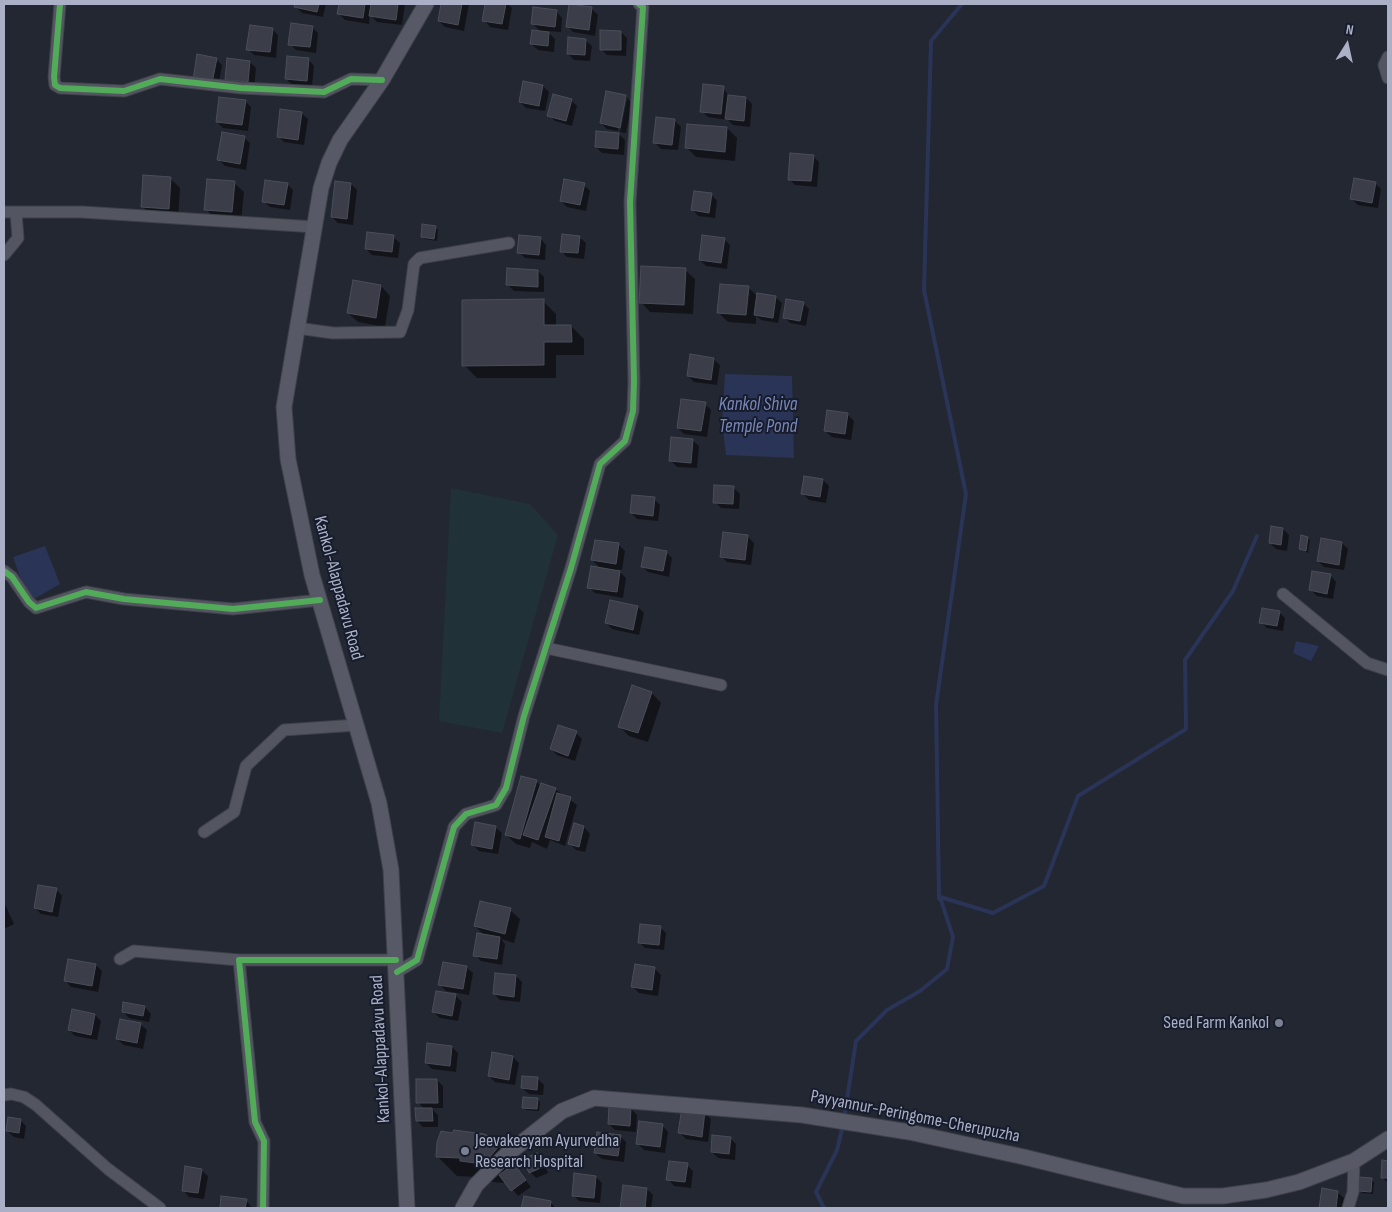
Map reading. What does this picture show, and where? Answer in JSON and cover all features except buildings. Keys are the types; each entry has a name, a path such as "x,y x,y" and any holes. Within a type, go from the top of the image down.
{"main road":[{"name":"Kankol-Alappadavu Road","path":"407,1208 391,870 380,803 312,576 288,459 284,407 321,188 329,163 340,140 382,80 426,4"},
{"name":"Payyannur-Peringome-Cherupuzha","path":"463,1208 476,1185 506,1155 562,1111 594,1098 802,1115 909,1132 1024,1157 1183,1196 1223,1196 1266,1190 1299,1182 1354,1161 1388,1139"}],"street":[{"path":"60,4 54,77 55,85 60,88 124,91 160,79 241,88 324,92 351,79 382,80"},
{"path":"120,959 134,952 239,960 396,966 416,960 454,826 466,814 496,805 506,788 524,716 572,568 600,464 625,441 633,411 630,202 643,8 639,4"},
{"path":"1388,57 1384,65 1388,78"},
{"path":"4,255 18,238 10,212 82,212 314,227"},
{"path":"297,328 333,333 400,332 408,310 414,264 420,258 509,242"},
{"path":"4,571 36,608 86,592 124,599 233,608 294,604 320,600"},
{"path":"1283,594 1367,663 1388,670"},
{"path":"546,648 721,685"},
{"path":"204,832 234,812 246,766 284,730 357,725"},
{"path":"239,960 255,1122 264,1141 263,1208"},
{"path":"4,1095 11,1094 24,1097 36,1105 108,1169 160,1208"},
{"path":"1348,1208 1353,1192 1354,1161"}],"shaded area":[{"path":"451,488 530,504 558,535 502,733 439,721"}],"water":[{"name":"Kankol Shiva Temple Pond","path":"725,374 792,376 794,458 726,455 722,424"},
{"path":"45,546 60,584 29,602 13,557"},
{"path":"1296,641 1319,646 1311,661 1293,653"}],"waterway":[{"path":"939,899 936,705 966,494 924,290 931,41 962,4"},
{"path":"940,897 993,913 1044,886 1078,796 1186,729 1185,660 1233,591 1257,536"},
{"path":"844,1119 856,1041 887,1010 920,991 947,969 953,937 940,897"},
{"path":"824,1208 816,1192 837,1150 843,1125"}],"cycle path":[{"path":"60,4 54,77 55,85 60,88 124,91 160,79 241,88 324,92 351,79 382,80"},
{"path":"397,972 417,960 454,827 466,814 496,805 506,788 524,716 571,568 600,464 625,441 633,411 630,202 643,7 639,4"},
{"path":"4,571 12,577 29,602 36,608 86,592 124,599 233,609 320,600"},
{"path":"263,1208 264,1141 255,1122 239,960 396,960"}],"place":[{"name":"Seed Farm Kankol","path":"1279,1023"},
{"name":"Jeevakeeyam Ayurvedha Research Hospital","path":"465,1151"}]}
